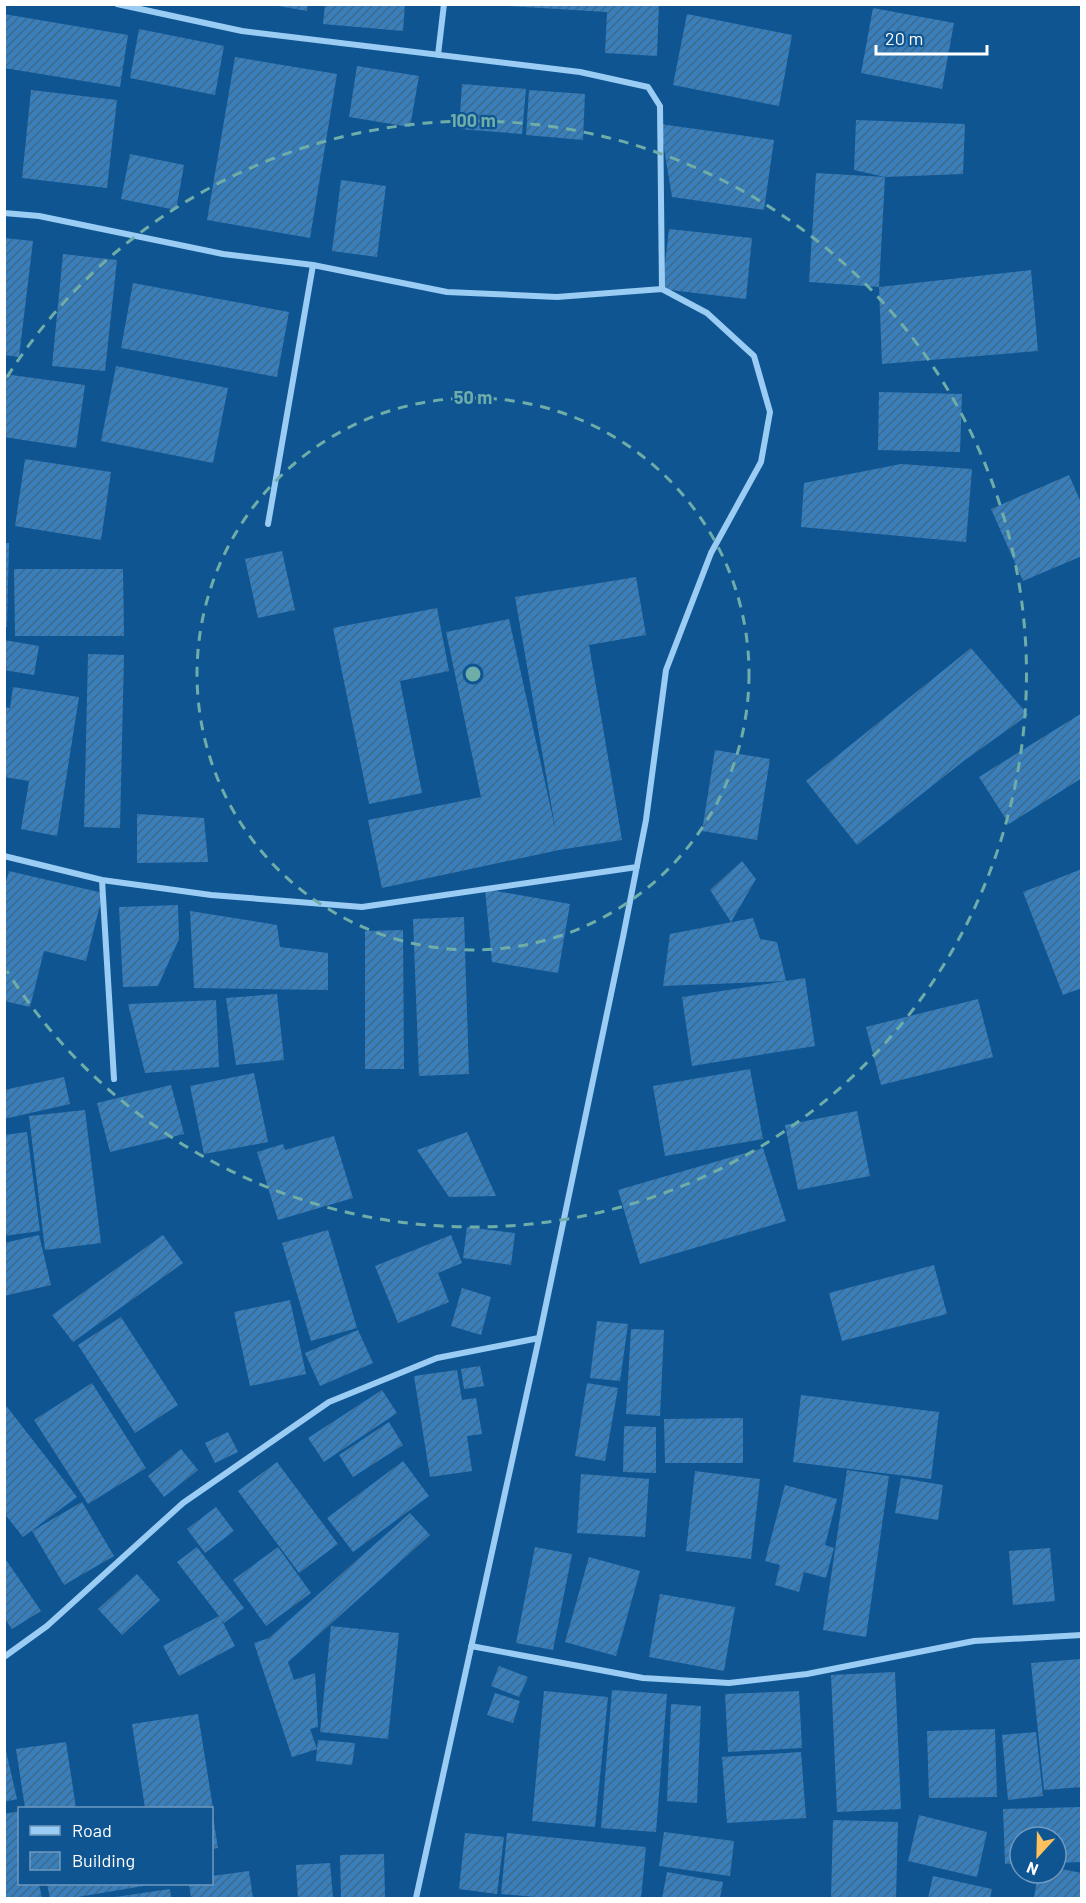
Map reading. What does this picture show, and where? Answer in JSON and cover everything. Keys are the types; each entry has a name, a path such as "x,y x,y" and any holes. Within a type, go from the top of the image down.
{"street":[{"path":"117,4 242,32 580,72 648,87 660,106 662,290"},
{"path":"438,55 444,4"},
{"path":"4,213 39,216 223,254 313,264 447,292 557,297 662,290 707,313 754,356 770,412 761,462 711,553 666,670 646,820 539,1338 416,1899"},
{"path":"268,524 313,264"},
{"path":"4,856 102,880 211,895 362,906 636,867"},
{"path":"102,880 114,1078"},
{"path":"4,1657 47,1626 183,1503 329,1402 437,1358 539,1338"},
{"path":"471,1646 643,1678 729,1683 807,1674 974,1641 1082,1635"}],"building":[{"path":"267,4 308,4 307,11"},
{"path":"325,4 405,4 403,31 323,24"},
{"path":"508,4 659,4 657,56 605,53 607,12 508,6"},
{"path":"873,8 954,23 942,89 861,73"},
{"path":"4,14 128,35 120,87 4,68"},
{"path":"687,14 792,35 779,106 673,85"},
{"path":"139,29 224,46 215,95 130,78"},
{"path":"235,57 337,74 310,238 207,220"},
{"path":"357,66 419,76 410,127 349,117"},
{"path":"462,84 526,89 522,134 459,129"},
{"path":"31,90 117,100 107,188 22,178"},
{"path":"529,90 585,94 583,140 526,135"},
{"path":"856,120 965,124 963,174 885,177 854,170"},
{"path":"660,124 774,140 764,210 672,197"},
{"path":"130,154 184,165 176,210 121,199"},
{"path":"816,173 885,177 879,287 809,282"},
{"path":"341,180 386,186 377,257 332,251"},
{"path":"669,229 752,238 746,299 662,289"},
{"path":"4,238 33,241 19,357 4,355"},
{"path":"63,254 117,260 105,371 52,366"},
{"path":"1031,270 1038,351 882,364 879,287"},
{"path":"133,283 289,312 277,377 121,348"},
{"path":"116,366 228,388 213,463 101,441"},
{"path":"4,374 85,385 76,448 4,437"},
{"path":"879,392 962,394 960,452 878,450"},
{"path":"25,459 111,472 101,540 15,526"},
{"path":"901,464 972,469 966,542 801,527 804,483"},
{"path":"1069,475 1082,505 1082,556 1023,581 991,509"},
{"path":"4,543 9,543 7,627 4,627"},
{"path":"282,551 295,610 258,618 245,559"},
{"path":"14,569 123,569 124,636 15,636"},
{"path":"636,577 646,635 589,645 622,840 559,850 382,888 368,820 481,797 446,632 509,619 556,832 515,597"},
{"path":"437,608 449,671 400,681 422,793 369,804 333,628"},
{"path":"4,640 39,646 34,675 4,670"},
{"path":"971,648 1028,715 965,760 857,845 806,781"},
{"path":"88,654 124,655 120,828 84,827"},
{"path":"13,687 79,697 57,836 21,829 29,781 4,777 4,707 10,708"},
{"path":"1082,713 1082,778 1009,824 979,777"},
{"path":"715,750 770,759 757,840 702,831"},
{"path":"137,814 204,818 208,862 137,863"},
{"path":"742,861 756,879 731,922 710,890"},
{"path":"1082,869 1082,988 1063,995 1023,892"},
{"path":"9,871 103,893 86,961 44,951 30,1007 4,1001 4,889"},
{"path":"485,889 570,904 558,973 492,962"},
{"path":"178,905 179,939 158,986 123,987 119,907"},
{"path":"190,911 277,925 280,947 328,953 328,990 194,988"},
{"path":"464,917 469,1074 419,1076 413,919"},
{"path":"753,918 760,939 777,942 786,981 663,986 670,934"},
{"path":"403,930 404,1069 365,1069 365,931"},
{"path":"805,978 815,1046 692,1066 682,997"},
{"path":"277,994 284,1060 236,1065 226,998"},
{"path":"978,999 993,1057 881,1085 866,1027"},
{"path":"216,1000 219,1067 145,1073 128,1004"},
{"path":"750,1069 763,1139 665,1156 653,1086"},
{"path":"254,1073 268,1142 204,1154 190,1086"},
{"path":"64,1077 70,1104 4,1119 4,1090"},
{"path":"171,1085 184,1134 110,1152 97,1103"},
{"path":"85,1110 101,1243 45,1250 29,1116"},
{"path":"857,1111 870,1176 798,1190 785,1125"},
{"path":"27,1132 40,1231 4,1236 4,1135"},
{"path":"467,1132 496,1196 449,1197 417,1150"},
{"path":"334,1136 353,1198 278,1220 257,1152 283,1144 285,1150"},
{"path":"763,1148 786,1221 640,1264 618,1190"},
{"path":"467,1227 515,1233 511,1265 463,1258"},
{"path":"328,1230 357,1328 311,1341 282,1243"},
{"path":"39,1235 51,1285 4,1296 4,1243"},
{"path":"163,1235 183,1263 73,1342 52,1315"},
{"path":"451,1235 462,1263 438,1273 449,1302 398,1323 375,1266"},
{"path":"934,1265 947,1314 842,1341 829,1293"},
{"path":"462,1288 491,1297 481,1335 451,1326"},
{"path":"290,1300 306,1374 250,1386 234,1312"},
{"path":"121,1317 178,1405 135,1433 78,1345"},
{"path":"597,1321 628,1324 620,1381 590,1378"},
{"path":"631,1329 664,1330 660,1416 626,1414"},
{"path":"358,1330 373,1363 320,1386 305,1353"},
{"path":"480,1366 484,1386 464,1389 461,1369"},
{"path":"457,1370 462,1400 476,1398 482,1434 467,1436 472,1471 430,1477 414,1376"},
{"path":"92,1383 146,1468 88,1504 34,1420"},
{"path":"587,1383 618,1388 605,1461 575,1456"},
{"path":"382,1390 397,1413 324,1462 308,1438"},
{"path":"801,1395 939,1412 931,1479 793,1462"},
{"path":"4,1403 77,1497 23,1537 4,1513"},
{"path":"743,1418 743,1463 665,1463 664,1419"},
{"path":"389,1422 403,1445 353,1477 339,1455"},
{"path":"624,1426 656,1427 656,1473 623,1472"},
{"path":"228,1432 238,1452 215,1463 205,1443"},
{"path":"181,1449 198,1470 164,1497 148,1476"},
{"path":"403,1461 429,1496 353,1552 327,1518"},
{"path":"277,1462 338,1544 299,1573 238,1491"},
{"path":"847,1470 889,1476 866,1637 823,1630"},
{"path":"695,1471 760,1479 751,1559 686,1551"},
{"path":"581,1474 649,1479 645,1537 577,1533"},
{"path":"901,1478 943,1485 938,1520 895,1513"},
{"path":"785,1485 837,1499 825,1545 834,1548 826,1578 804,1572 799,1592 775,1585 780,1565 765,1561"},
{"path":"82,1502 114,1556 64,1585 32,1531"},
{"path":"216,1507 234,1531 205,1553 187,1529"},
{"path":"410,1513 430,1535 288,1662 294,1680 315,1673 318,1727 310,1729 317,1749 292,1757 254,1643 269,1638"},
{"path":"197,1547 244,1608 224,1623 220,1617 235,1646 179,1676 163,1646 219,1616 177,1562"},
{"path":"278,1547 311,1593 266,1626 233,1580"},
{"path":"535,1547 572,1554 553,1650 516,1643"},
{"path":"1050,1548 1055,1601 1013,1605 1009,1551"},
{"path":"4,1557 41,1611 12,1629 4,1618"},
{"path":"589,1557 640,1571 616,1656 565,1642"},
{"path":"137,1574 160,1600 122,1635 98,1609"},
{"path":"660,1594 735,1607 724,1671 649,1657"},
{"path":"331,1626 399,1633 388,1739 320,1732"},
{"path":"1080,1659 1082,1787 1044,1790 1031,1663"},
{"path":"499,1666 528,1677 519,1697 491,1686"},
{"path":"895,1672 901,1809 837,1812 831,1675"},
{"path":"612,1690 667,1694 656,1832 601,1828"},
{"path":"544,1691 608,1697 595,1827 532,1821"},
{"path":"799,1691 802,1748 728,1752 725,1694"},
{"path":"495,1693 520,1701 513,1723 487,1715"},
{"path":"671,1704 701,1706 697,1803 667,1801"},
{"path":"198,1714 213,1807 145,1807 132,1724"},
{"path":"995,1729 997,1797 929,1798 927,1731"},
{"path":"1036,1732 1043,1796 1008,1800 1002,1735"},
{"path":"318,1740 355,1743 352,1765 316,1761"},
{"path":"66,1742 76,1807 25,1807 16,1749"},
{"path":"4,1751 6,1751 17,1799 4,1802"},
{"path":"801,1752 806,1818 727,1823 722,1757"},
{"path":"1082,1807 1082,1862 1068,1863 1068,1825 1008,1825 1008,1864 1005,1864 1003,1809"},
{"path":"18,1811 18,1885 39,1885 42,1898 4,1898 4,1814"},
{"path":"919,1815 987,1832 977,1877 908,1861"},
{"path":"213,1817 218,1848 213,1849"},
{"path":"833,1820 898,1822 896,1898 831,1898"},
{"path":"664,1832 734,1841 730,1876 659,1866"},
{"path":"465,1833 504,1837 497,1894 459,1889"},
{"path":"507,1833 646,1847 641,1898 546,1898 501,1894"},
{"path":"384,1854 385,1898 341,1898 340,1855"},
{"path":"330,1863 333,1898 298,1898 296,1865"},
{"path":"1068,1870 1082,1873 1080,1898 1034,1898 1036,1885 1068,1885"},
{"path":"249,1871 253,1898 191,1898 189,1885 213,1885 213,1876"},
{"path":"667,1872 723,1882 720,1898 662,1898"},
{"path":"933,1876 992,1889 990,1898 928,1898"},
{"path":"47,1885 149,1885 72,1898 50,1898"},
{"path":"170,1889 171,1898 115,1898 115,1897"}]}
